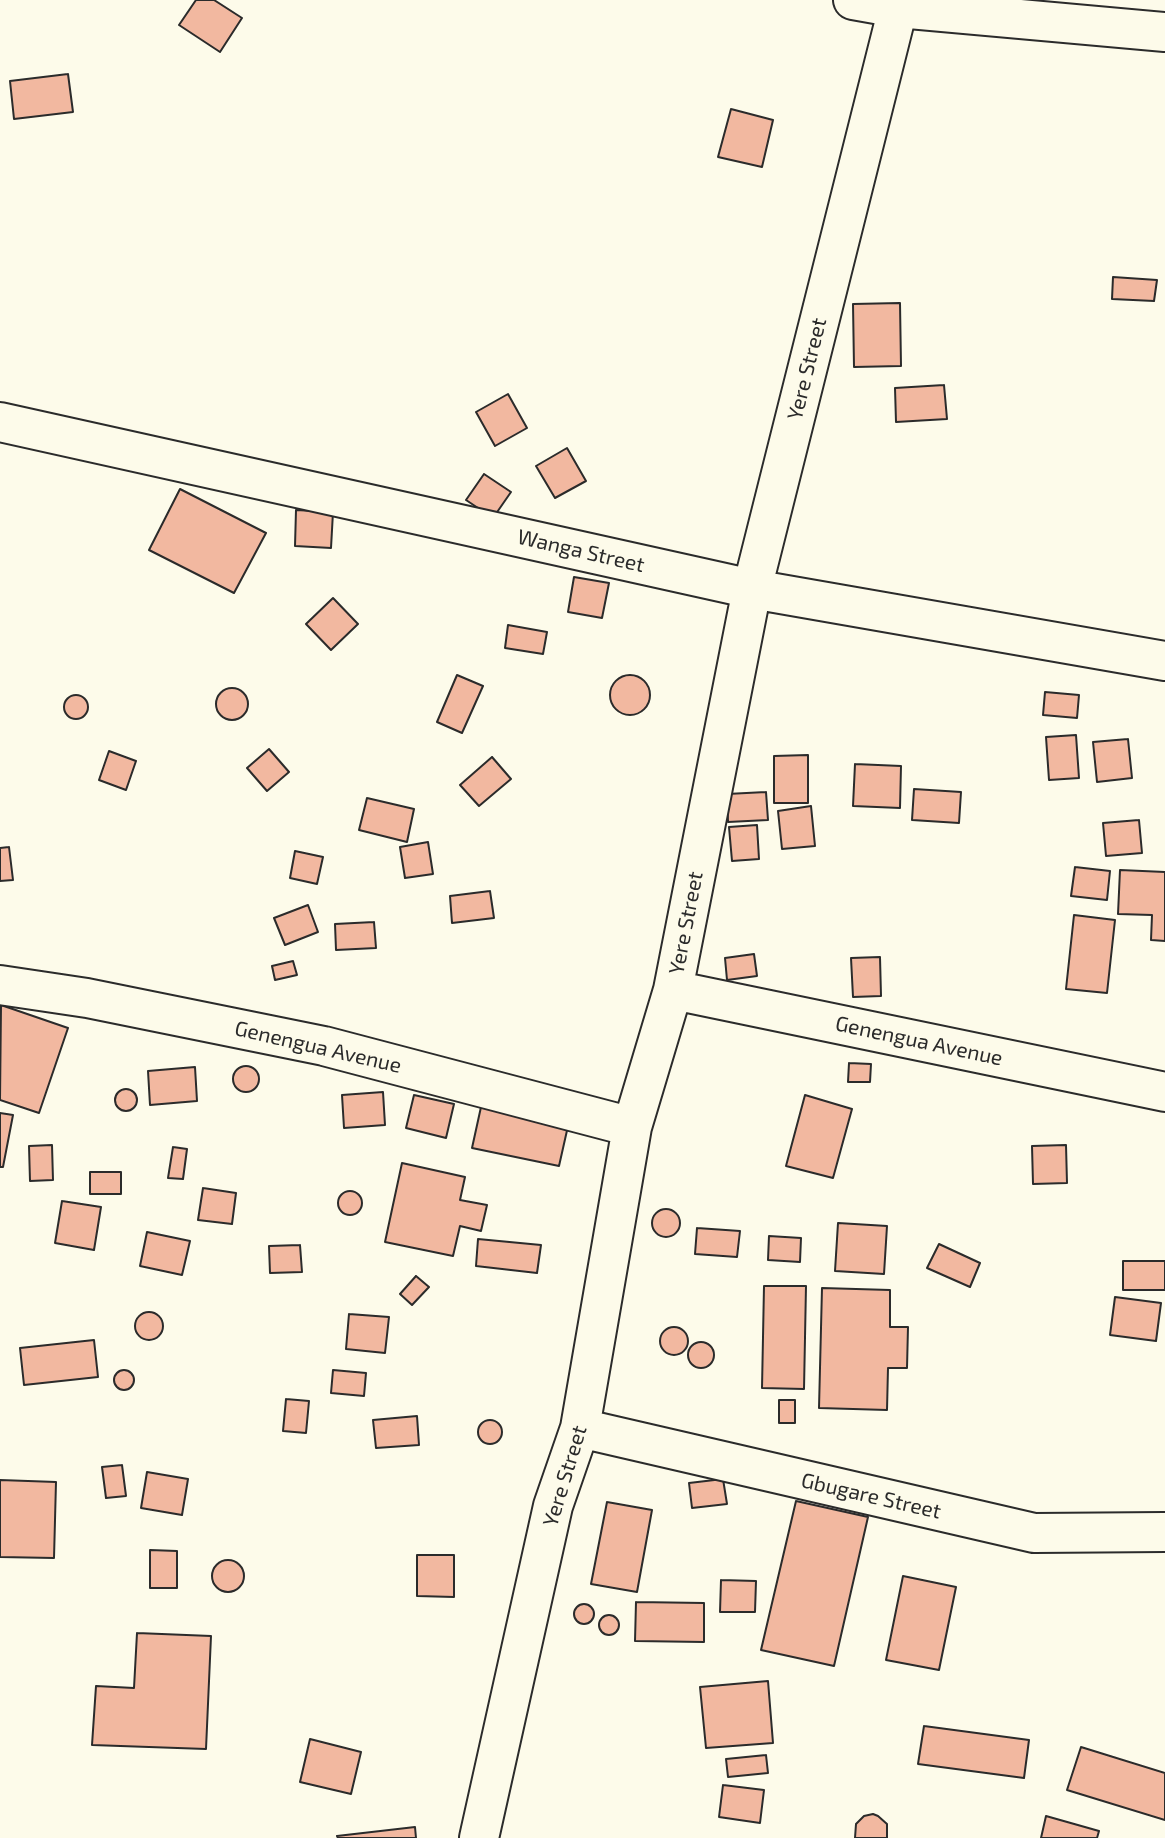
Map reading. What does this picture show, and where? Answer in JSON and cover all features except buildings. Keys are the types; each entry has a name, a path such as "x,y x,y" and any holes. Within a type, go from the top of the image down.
{"street":[{"path":"853,0 898,8 1165,32"},
{"name":"Yere Street","path":"479,1838 554,1506 580,1429 632,1127 673,989 752,589 898,8"},
{"name":"Wanga Street","path":"0,422 752,589 1165,661"},
{"name":"Genengua Avenue","path":"0,985 87,999 324,1046 632,1127"},
{"name":"Genengua Avenue","path":"673,989 1165,1092"},
{"name":"Gbugare Street","path":"580,1429 1034,1533 1165,1532"}]}
